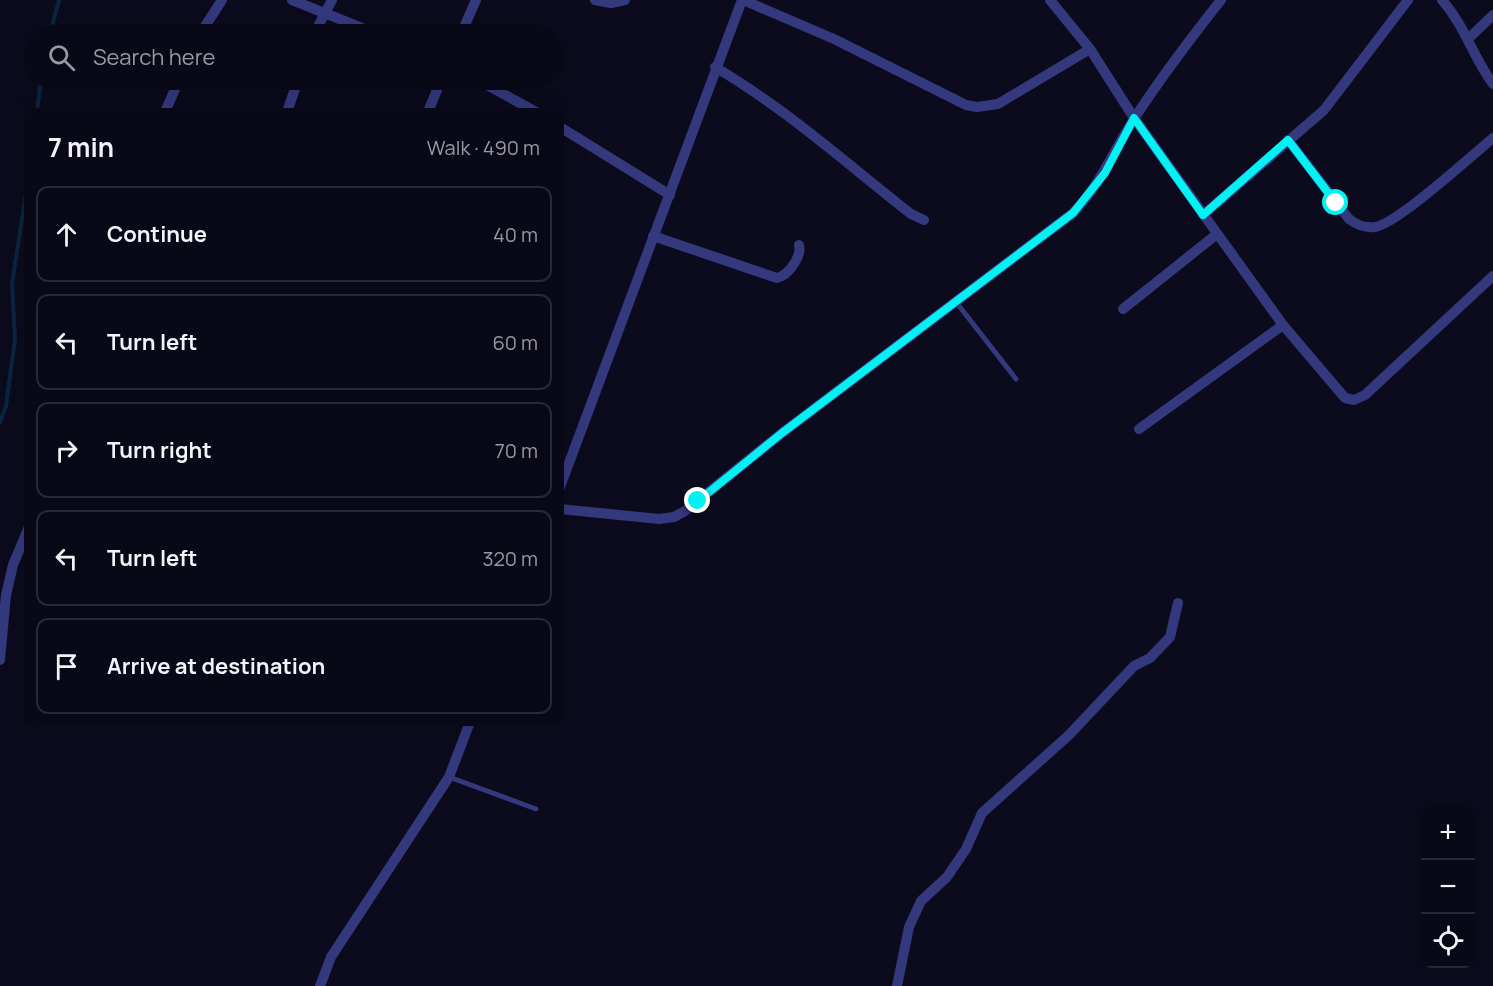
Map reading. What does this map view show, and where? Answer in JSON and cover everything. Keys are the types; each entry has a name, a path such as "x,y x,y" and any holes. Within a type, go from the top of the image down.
{"street":[{"path":"206,24 222,0"},
{"path":"292,0 354,24"},
{"path":"319,24 332,0"},
{"path":"465,24 476,0"},
{"path":"595,0 610,3 626,0"},
{"path":"564,476 670,195 715,67 743,0 834,39 966,105 978,107 998,104 1090,49"},
{"path":"1050,0 1090,49 1134,118 1283,325 1345,398 1354,400 1365,395 1493,276"},
{"path":"564,509 641,518 674,517 698,501 782,433 1073,213 1105,173 1134,118 1176,56 1221,0"},
{"path":"1203,215 1324,110 1408,0"},
{"path":"1442,0 1457,17 1479,64 1493,84"},
{"path":"1468,39 1493,15"},
{"path":"715,67 788,115 911,214 924,220"},
{"path":"167,108 175,90"},
{"path":"288,108 295,90"},
{"path":"430,108 437,90"},
{"path":"496,90 527,108"},
{"path":"564,129 670,195"},
{"path":"1288,140 1349,219 1358,226 1374,227 1395,218 1493,138"},
{"path":"1124,309 1217,234"},
{"path":"653,236 777,278 785,274 799,256 799,244"},
{"path":"1139,429 1283,325"},
{"path":"0,660 6,595 13,565 24,539"},
{"path":"897,986 909,927 921,901 947,877 966,849 982,813 991,802 1069,735 1134,666 1150,658 1170,637 1178,603"},
{"path":"320,986 331,957 449,777 468,726"}],"lane":[{"path":"956,302 1016,379"},
{"path":"449,777 536,809"}],"waterway":[{"path":"53,24 59,0"},
{"path":"38,108 40,90"},
{"path":"0,422 6,406 15,339 12,284 24,206"}],"route":[{"path":"698,501 782,433 1073,213 1105,173 1134,118 1203,215 1288,140 1336,203"}]}
